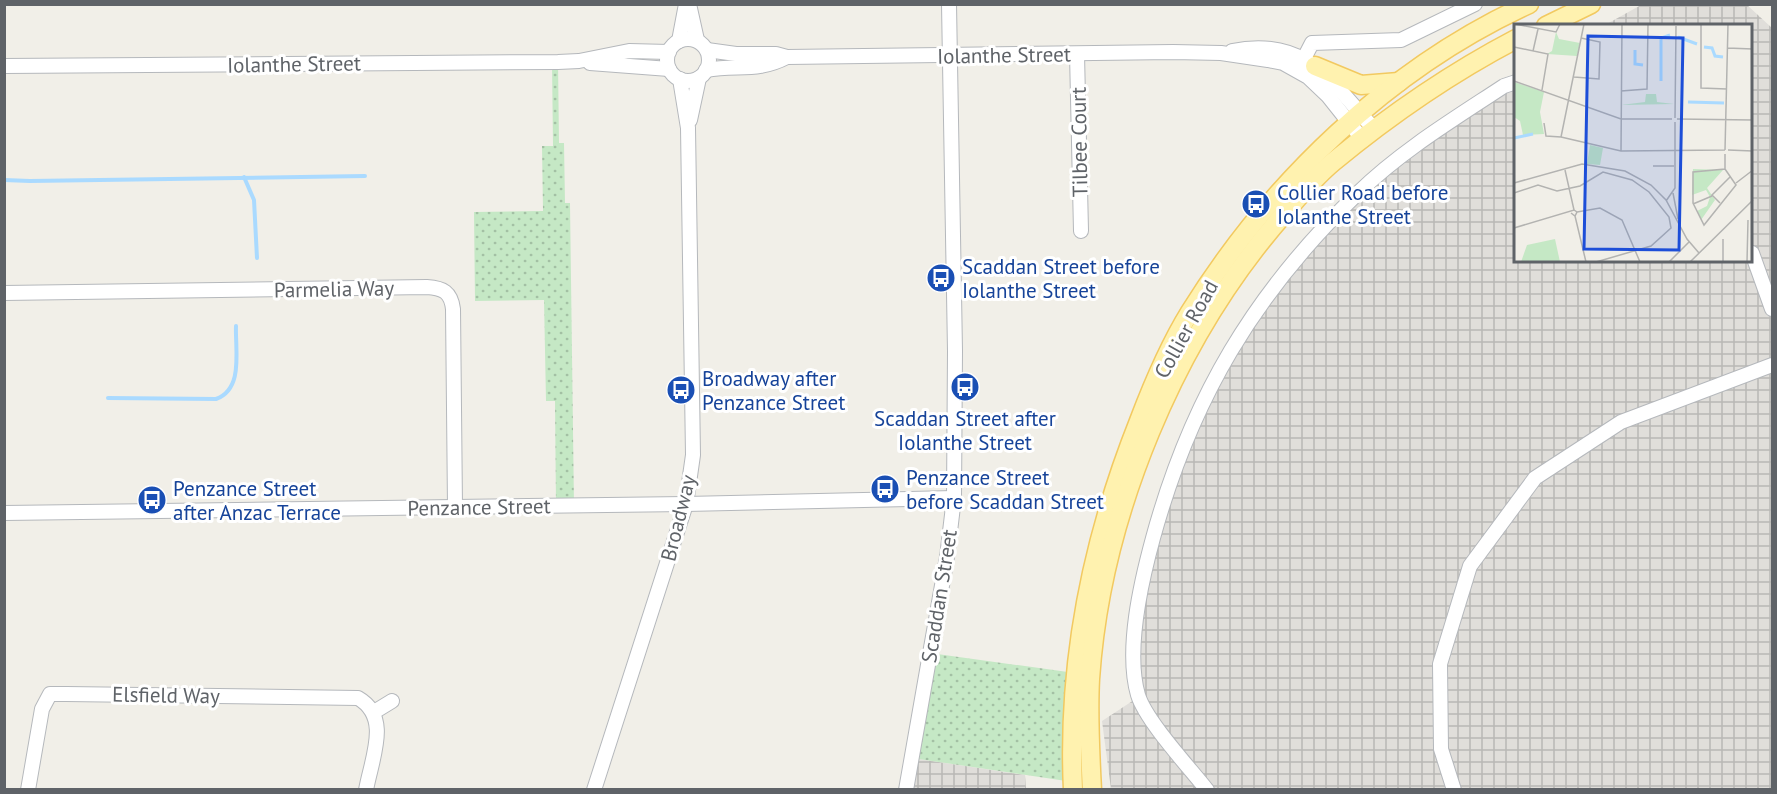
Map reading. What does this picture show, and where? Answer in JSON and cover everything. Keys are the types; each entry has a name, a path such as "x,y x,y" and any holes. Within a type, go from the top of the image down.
{"main road":[{"name":"Collier Road","path":"1073,789 1074,679 1084,609 1101,533 1124,460 1148,399 1190,313 1237,243 1289,181 1354,119 1399,82 1514,7"},
{"path":"1550,24 1587,7"},
{"path":"1570,24 1587,7"},
{"name":"Collier Road","path":"1092,789 1089,735 1090,689 1099,610 1110,554 1150,433 1190,345 1255,246 1332,163 1471,62 1514,40"},
{"path":"1306,65 1361,84 1399,82"}],"street":[{"path":"687,4 702,45 709,57 702,74 680,79 669,69 669,52 679,41 687,4"},
{"name":"Scaddan Street","path":"906,789 947,556 954,498 955,351 949,4"},
{"path":"1306,65 1312,43 1401,40 1475,4"},
{"path":"679,41 702,45"},
{"name":"Iolanthe Street","path":"702,45 736,54 776,54 787,57 1221,53 1262,47 1284,51 1306,65 1328,96 1368,135"},
{"name":"Iolanthe Street","path":"579,61 620,52 669,52"},
{"name":"Tilbee Court","path":"1077,54 1081,231"},
{"name":"Iolanthe Street","path":"702,74 725,67 762,68 787,57"},
{"name":"Iolanthe Street","path":"6,67 579,61 669,69"},
{"name":"Broadway","path":"688,128 702,74"},
{"name":"Broadway","path":"594,789 686,504 693,455 688,128 680,79"},
{"path":"1207,789 1161,733 1138,695 1134,649 1144,570 1167,486 1200,405 1241,331 1298,257 1359,192 1434,132 1504,86 1514,83"},
{"path":"1753,256 1773,309"},
{"name":"Parmelia Way","path":"4,293 427,288 446,292 452,298 453,309 454,507"},
{"path":"1454,789 1441,748 1440,664 1470,566 1535,478 1621,422 1773,365"},
{"name":"Penzance Street","path":"4,513 954,498"},
{"name":"Elsfield Way","path":"28,789 42,709 50,694 357,698 370,705 374,712"},
{"path":"366,789 378,724 374,712 392,701"}],"shaded area":[{"path":"1746,4 1772,28 1772,789 1111,789 1102,721 1137,698 1133,647 1168,485 1246,322 1359,189 1514,79 1514,262 1753,262 1753,24 1607,24 1641,5"},
{"path":"912,758 1025,775 1026,789 906,790"}],"green space":[{"path":"552,62 558,62 559,143 564,143 565,203 570,203 574,506 556,506 555,401 546,401 544,300 475,301 474,212 543,211 542,146 553,146"},
{"path":"930,653 1075,673 1073,782 912,758"}],"waterway":[{"path":"4,180 365,176"},
{"path":"244,177 254,200 257,258"},
{"path":"108,398 216,399 225,394 231,387 236,368 236,326"}],"place":[{"name":"Collier Road before Iolanthe Street","path":"1256,204"},
{"name":"Scaddan Street before Iolanthe Street","path":"941,278"},
{"name":"Scaddan Street after Iolanthe Street","path":"965,387"},
{"name":"Broadway after Penzance Street","path":"681,390"},
{"name":"Penzance Street before Scaddan Street","path":"885,489"},
{"name":"Penzance Street after Anzac Terrace","path":"152,500"}]}
